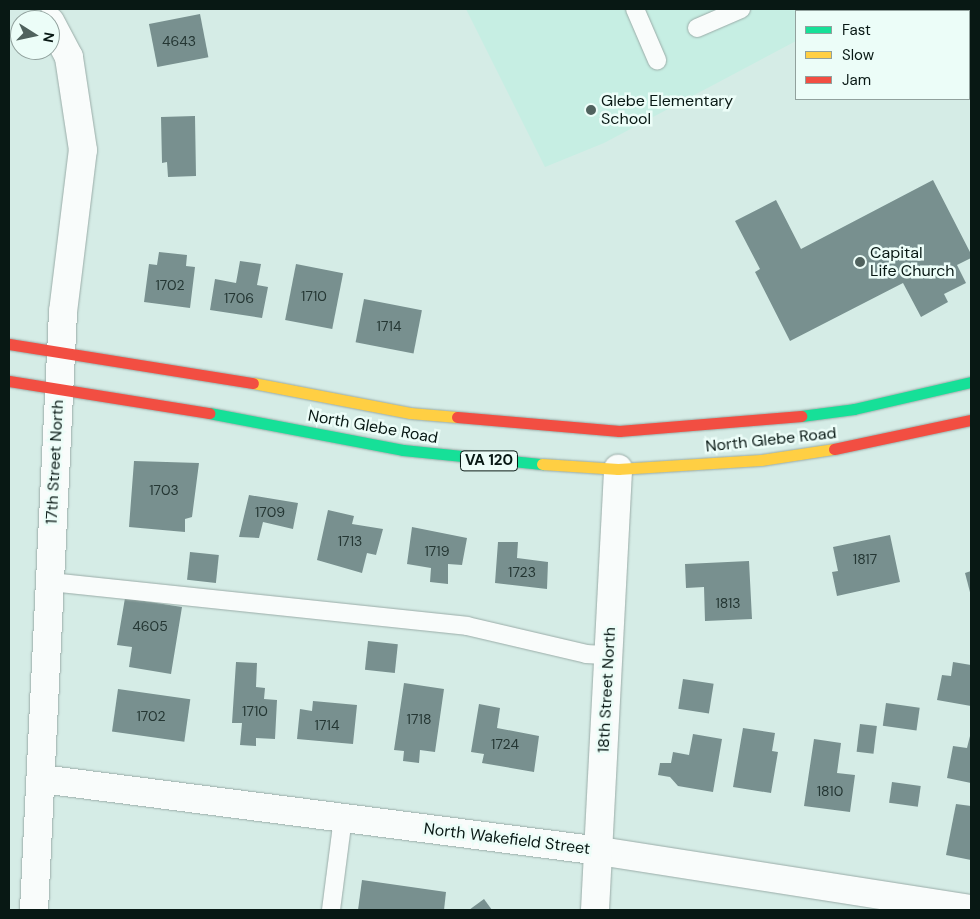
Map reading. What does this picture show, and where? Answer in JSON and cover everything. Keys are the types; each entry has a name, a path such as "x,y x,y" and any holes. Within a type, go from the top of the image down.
{"main road":[{"name":"North Glebe Road","path":"9,344 61,350 410,413 619,431 753,422 854,409 971,382"},
{"name":"North Glebe Road","path":"9,381 58,387 403,450 489,461 618,469 761,460 868,444 971,420"}],"street":[{"name":"17th Street North","path":"34,910 42,779 58,387 83,150 69,58 60,40"},
{"name":"18th Street North","path":"595,910 600,851 618,469"},
{"name":"North Wakefield Street","path":"42,779 600,851 971,909"}],"lane":[{"path":"635,9 657,60"},
{"path":"697,28 741,9"},
{"path":"50,582 466,626 608,656"},
{"path":"331,910 343,818"}],"shaded area":[{"name":"Glebe Elementary School","path":"466,9 857,9 795,10 795,42 604,143 545,167"}],"building":[{"path":"200,14 208,57 157,67 149,24"},
{"path":"195,116 196,176 168,177 167,162 162,163 161,117"},
{"name":"Capital Life Church","path":"933,180 971,254 971,258 957,265 966,283 944,294 948,302 921,317 903,283 790,341 755,272 760,269 735,221 776,200 801,249"},
{"path":"159,252 187,255 186,266 195,267 190,308 144,302 149,264 157,265"},
{"path":"240,261 261,264 257,285 268,287 262,318 210,310 215,279 236,283"},
{"path":"296,264 343,273 332,329 285,320"},
{"path":"364,299 422,310 414,353 356,342"},
{"path":"134,461 199,463 192,517 185,519 185,532 129,527"},
{"path":"249,495 298,503 293,529 263,522 259,538 239,537"},
{"path":"328,510 354,516 352,524 383,529 376,555 367,553 362,573 317,560"},
{"path":"412,527 467,538 462,565 448,564 448,584 430,582 431,568 407,564"},
{"path":"890,535 900,582 837,596 832,572 838,571 833,547"},
{"path":"498,542 518,542 517,558 548,562 547,589 495,583"},
{"path":"190,552 219,555 216,583 187,580"},
{"path":"749,561 752,619 705,621 704,587 686,588 685,564"},
{"path":"971,571 971,596 965,573"},
{"path":"125,598 182,607 171,674 129,667 132,647 117,645"},
{"path":"368,641 398,644 395,673 365,670"},
{"path":"236,662 257,663 256,687 265,688 264,699 277,700 275,739 256,738 256,746 240,745 242,723 232,723"},
{"path":"953,662 971,665 971,706 937,700 942,675 951,676"},
{"path":"683,679 714,684 709,713 678,709"},
{"path":"404,683 444,689 435,752 420,750 419,763 403,761 404,751 394,750"},
{"path":"118,689 190,699 184,742 112,732"},
{"path":"313,701 357,705 353,744 297,739 300,709 312,711"},
{"path":"886,703 920,708 916,731 883,726"},
{"path":"479,704 500,708 497,728 539,736 534,772 482,763 484,754 471,752"},
{"path":"860,724 877,726 873,754 857,752"},
{"path":"743,728 775,733 772,751 778,752 771,793 733,787"},
{"path":"971,732 971,783 947,778 953,746 967,748"},
{"path":"693,734 722,739 713,792 678,786 670,777 658,775 660,763 671,763 673,752 689,755"},
{"path":"814,739 841,743 837,773 855,775 850,812 804,806"},
{"path":"892,782 921,786 918,807 889,803"},
{"path":"956,804 971,806 971,860 946,855"},
{"path":"362,880 446,892 444,910 358,910"},
{"path":"484,899 492,910 469,910"}],"traffic: fast":[{"path":"801,416 854,409 971,382"},
{"path":"209,413 403,450 542,464"}],"traffic: slow":[{"path":"253,383 410,413 457,417"},
{"path":"542,464 618,469 761,460 834,449"}],"traffic: jam":[{"path":"9,344 253,383"},
{"path":"9,381 209,413"},
{"path":"457,417 619,431 801,416"},
{"path":"834,449 971,420"}],"place":[{"name":"Glebe Elementary School","path":"591,110"},
{"name":"Capital Life Church","path":"860,262"}]}
